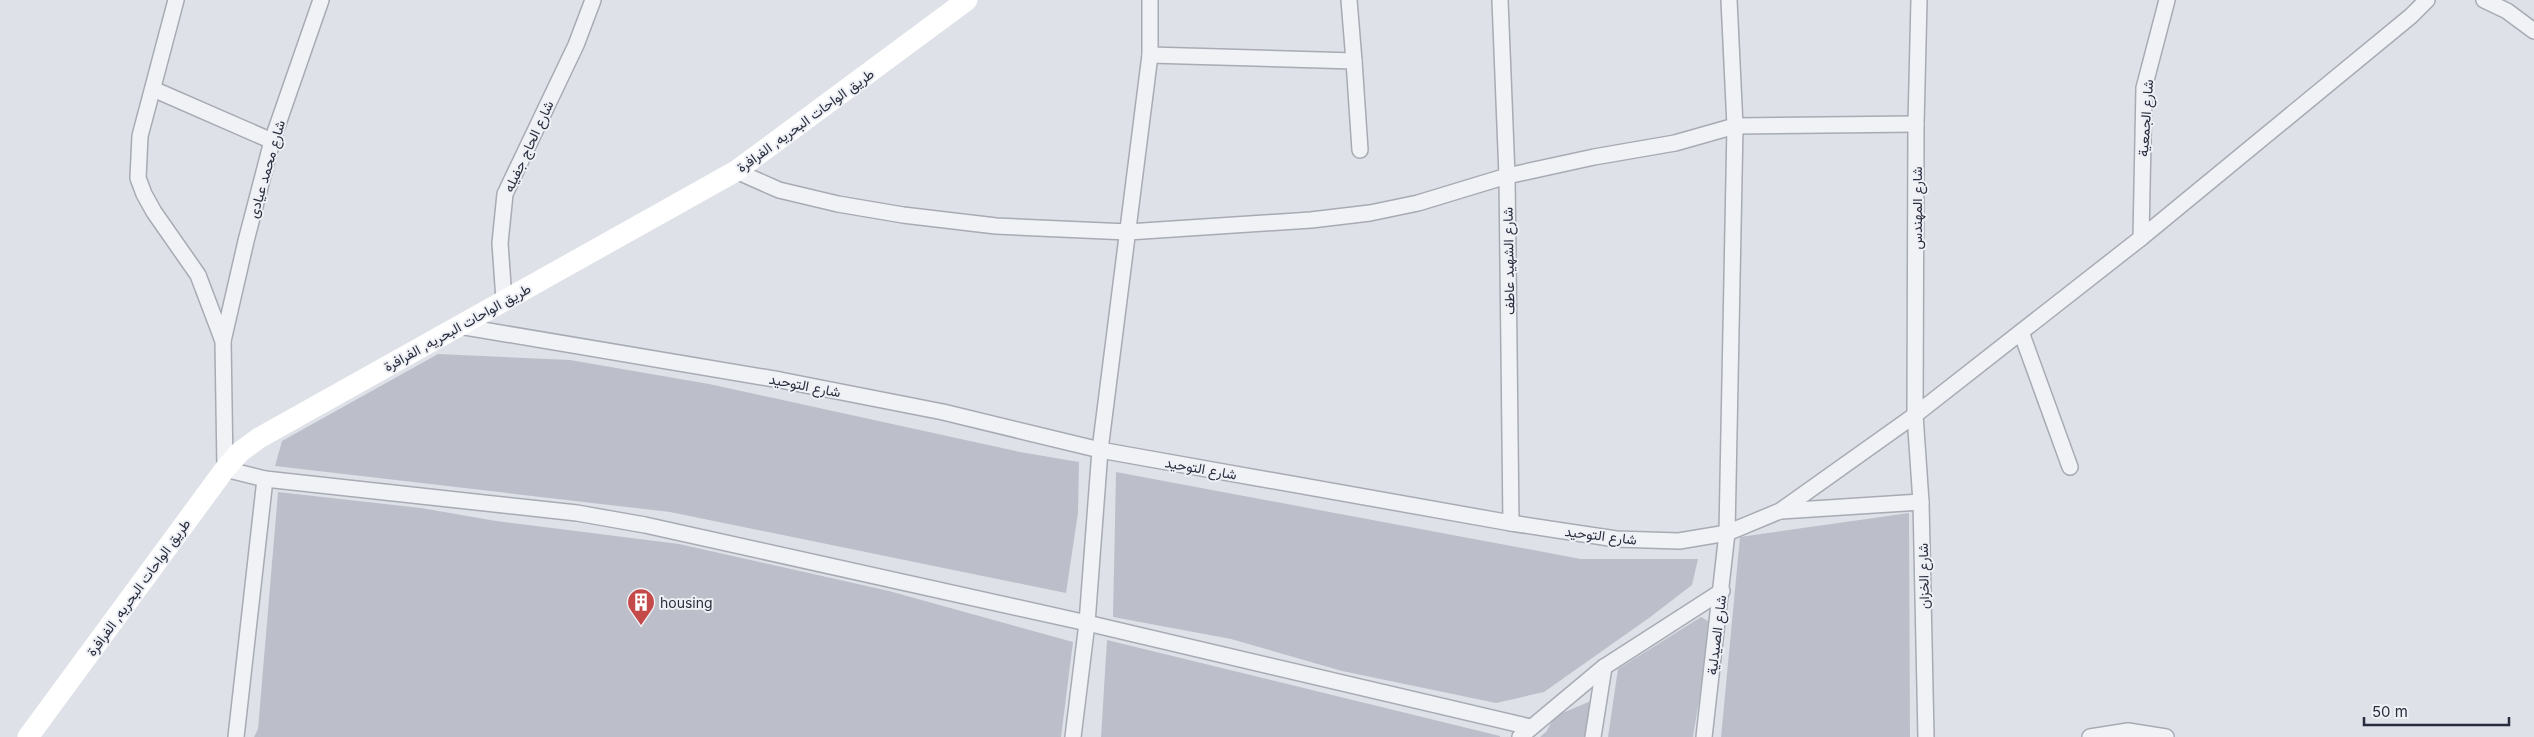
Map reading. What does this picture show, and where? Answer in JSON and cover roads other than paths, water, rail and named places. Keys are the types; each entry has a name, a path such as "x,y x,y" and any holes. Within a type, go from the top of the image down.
{"main road":[{"name":"طريق الواحات البحريه, الفرافرة","path":"28,737 225,469 240,452 259,438 736,171 967,0"}],"street":[{"path":"176,0 140,136 138,178 154,212 198,275 223,341 225,469 265,479 577,512 645,525 1087,623 1525,732 1604,667 1722,591"},
{"name":"شارع محمد عيادى","path":"223,341 246,240 272,141 322,0"},
{"name":"شارع الحاج جفيله","path":"504,300 500,243 505,194 576,45 593,0"},
{"path":"1073,737 1087,623 1100,450 1150,55 1150,0"},
{"path":"1350,0 1360,150"},
{"name":"شارع الشهيد عاطف","path":"1500,0 1507,176 1510,522"},
{"name":"شارع الصيدلية","path":"1704,737 1722,591 1727,533 1735,126 1729,0"},
{"name":"شارع المهندس","path":"1916,415 1916,124 1919,0"},
{"name":"شارع الجمعية","path":"2141,238 2144,88 2168,0"},
{"path":"2411,16 2416,0"},
{"name":"شارع التوحيد","path":"459,326 780,380 943,412 1100,450 1510,522 1616,539 1678,540 1727,533 1780,511 1916,415 2141,238 2411,16 2426,0"},
{"path":"2484,0 2507,11 2534,31"},
{"path":"1150,55 1354,61"},
{"path":"153,89 272,141"},
{"path":"736,171 779,190 838,204 903,215 996,226 1128,232 1311,220 1370,213 1418,203 1507,176 1594,157 1675,143 1735,126 1916,124"},
{"path":"2021,332 2070,466"},
{"name":"شارع الخزان","path":"1916,415 1921,502 1926,737"},
{"path":"236,737 265,479"},
{"path":"1780,511 1921,502"},
{"path":"1593,737 1604,667"},
{"path":"2090,737 2128,731 2166,737"}],"place":[{"name":"housing","path":"641,626"}]}
